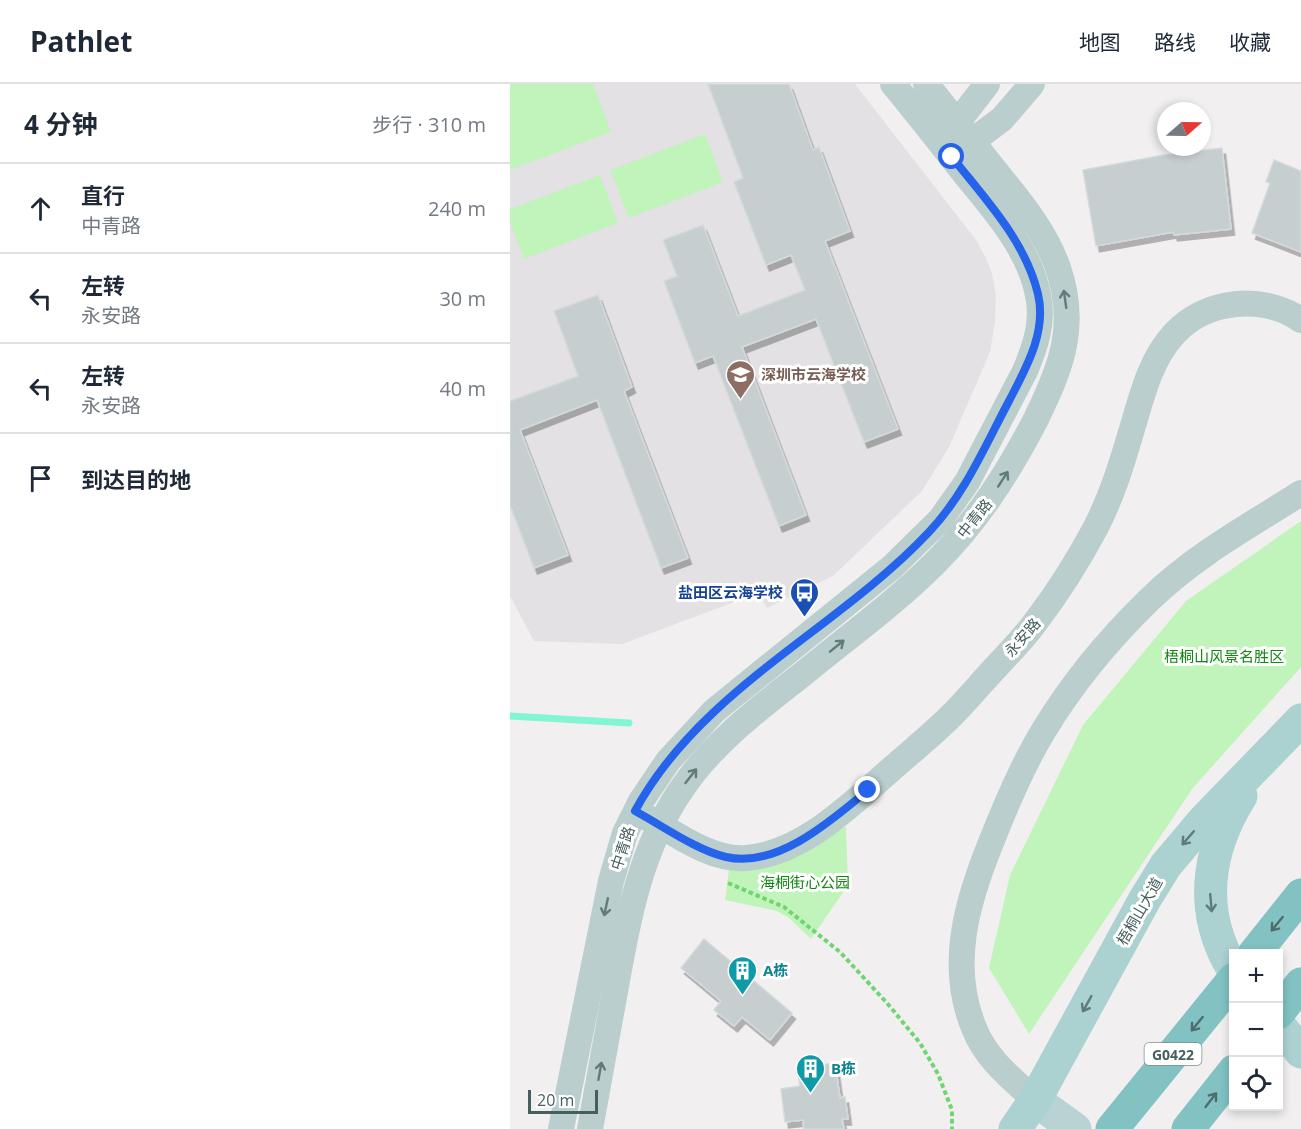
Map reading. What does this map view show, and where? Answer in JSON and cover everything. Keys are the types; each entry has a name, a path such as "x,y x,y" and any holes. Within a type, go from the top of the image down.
{"highway":[{"path":"1258,949 1301,895"},
{"name":"G0422","path":"1112,1129 1229,984"},
{"path":"1283,1007 1301,984"},
{"path":"1188,1129 1229,1076"}],"main road":[{"name":"梧桐山大道","path":"1015,1129 1036,1114 1145,898 1166,865 1205,819 1301,720"},
{"path":"1229,963 1214,926 1210,901 1215,851 1233,808 1268,754"},
{"path":"1283,1030 1301,1052"},
{"path":"1036,1114 1075,1129"}],"street":[{"name":"中青路","path":"561,1129 611,881 623,839 635,811 668,761 714,711 892,567 940,520 967,482 1025,371 1038,334 1040,316 1038,296 1025,258 1000,217 893,84"},
{"name":"中青路","path":"590,1129 628,922 644,865 660,825 683,786 719,744 913,584 958,538 991,497 1013,463 1054,382 1064,352 1068,318 1064,291 1058,267 1039,229 926,84"},
{"path":"946,150 965,132 987,84"},
{"path":"965,132 1002,119 1032,84"},
{"name":"永安路","path":"635,811 715,854 744,859 777,852 799,841 849,806 951,716 1033,626 1055,596 1096,527 1108,502 1120,471 1147,379 1156,360 1174,333 1198,316 1238,303 1270,306 1301,320"},
{"path":"1036,1114 980,1043 968,1013 961,972 962,933 968,910 984,861 1005,809 1021,772 1044,729 1095,659 1130,620 1174,576 1301,493"}],"path":[{"path":"722,880 784,907 840,952 920,1043 938,1074 952,1110 952,1129"}],"shaded area":[{"name":"深圳市云海学校","path":"510,84 855,84 976,240 992,274 996,295 995,322 990,352 949,447 922,491 833,576 767,608 758,593 622,644 534,641 510,596"}],"green space":[{"path":"510,84 593,84 611,132 510,170"},
{"path":"705,134 723,182 629,218 610,170"},
{"path":"600,175 618,223 524,259 510,222 510,209"},
{"name":"梧桐山风景名胜区","path":"1301,521 1301,667 1192,789 1029,1034 989,968 1010,875 1083,725 1186,601"},
{"name":"海桐街心公园","path":"846,827 848,885 811,939 789,918 777,911 725,900 730,861"}],"building":[{"path":"708,84 789,84 813,150 819,147 850,231 825,241 898,429 864,442 816,319 742,347 806,515 779,526 713,356 695,363 664,281 677,276 663,240 703,225 738,316 805,290 791,255 766,265 734,182 743,178"},
{"path":"1222,148 1231,229 1174,235 1173,232 1096,246 1083,170 1159,156 1211,156 1211,149"},
{"path":"1274,160 1301,171 1301,252 1252,233 1270,183 1266,182"},
{"path":"598,295 632,387 624,391 688,558 661,568 597,400 520,430 568,555 534,568 510,505 510,401 578,376 554,311"},
{"name":"A栋","path":"704,939 792,1013 770,1040 742,1017 734,1026 714,1010 721,1001 681,968"},
{"name":"B栋","path":"835,1063 840,1098 845,1097 848,1119 842,1119 844,1129 804,1129 803,1120 785,1122 781,1089 800,1086 797,1068"}],"waterway":[{"path":"510,716 629,723"}],"place":[{"name":"深圳市云海学校","path":"740,400"},
{"name":"盐田区云海学校","path":"804,618"},
{"name":"A栋","path":"742,996"},
{"name":"B栋","path":"810,1094"}],"route":[{"path":"868,790 823,826 799,841 777,852 744,859 715,854 635,811 668,761 697,727 892,567 940,520 967,482 1025,371 1038,334 1040,316 1033,276 1025,258 1000,217 952,157"}]}
